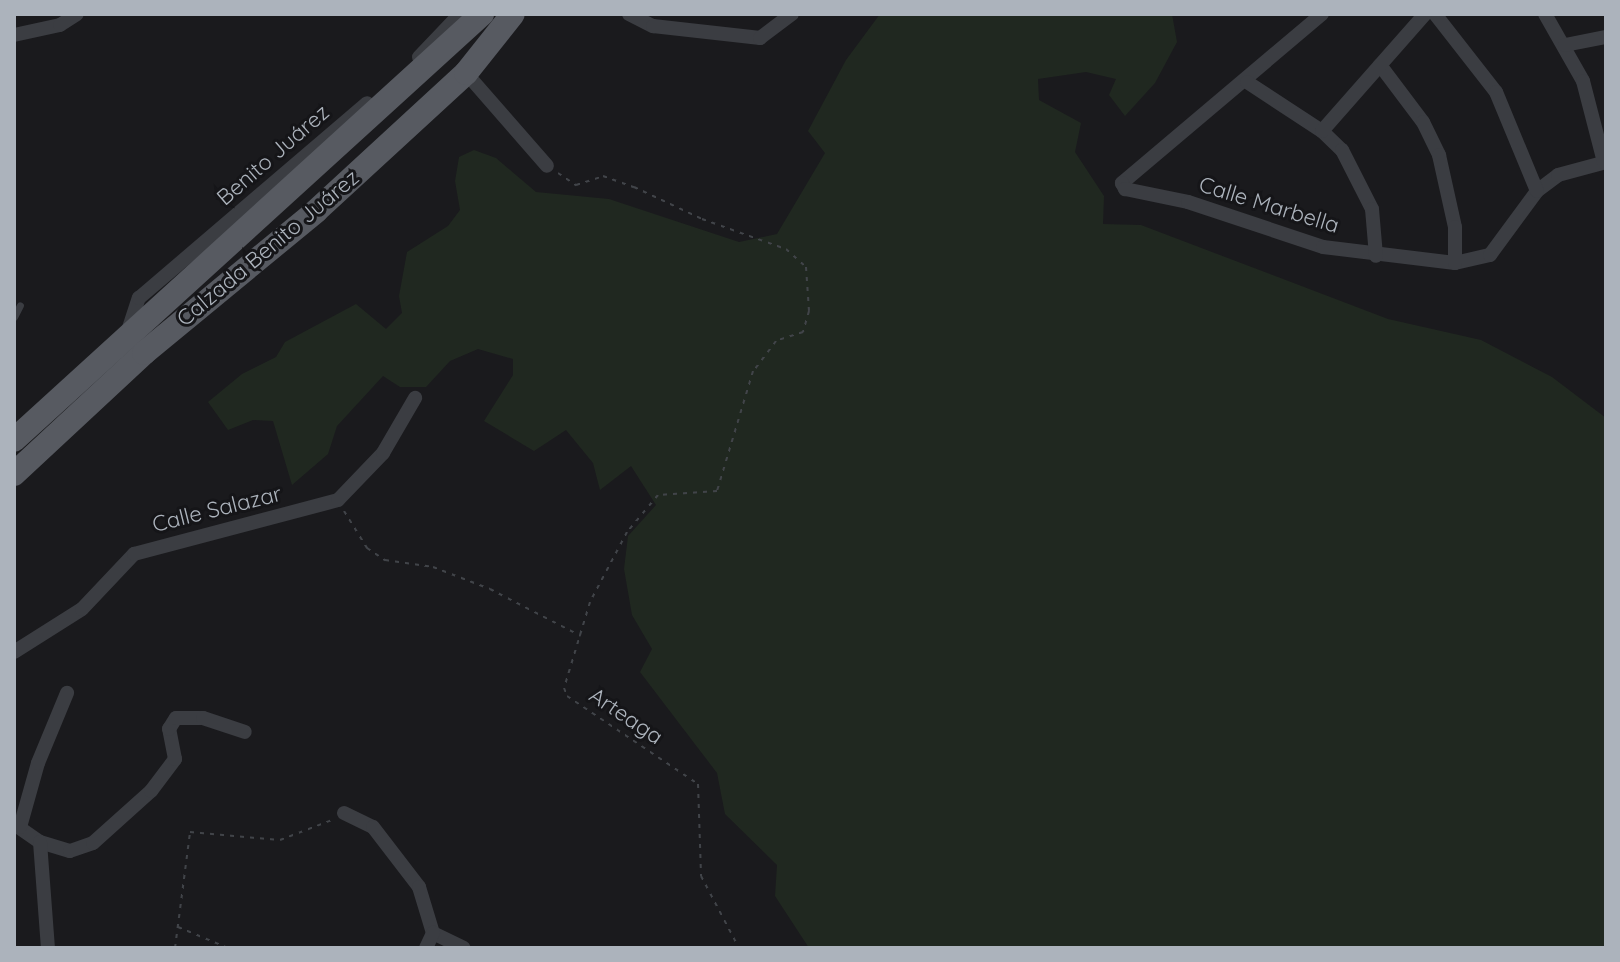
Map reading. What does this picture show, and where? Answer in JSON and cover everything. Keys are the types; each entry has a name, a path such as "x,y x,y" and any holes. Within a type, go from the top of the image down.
{"main road":[{"name":"Calzada Benito Juárez","path":"14,440 68,405 136,344 482,14"},
{"name":"Calzada Benito Juárez","path":"136,344 316,211 466,73 513,14"},
{"name":"Calzada Benito Juárez","path":"14,474 68,405"}],"street":[{"path":"14,35 60,25 77,14"},
{"name":"Benito Juárez","path":"136,344 139,298 408,68 460,14"},
{"path":"629,14 653,26 760,38 792,14"},
{"path":"1322,14 1247,82 1322,131 1364,185 1372,209 1376,256"},
{"path":"1322,131 1425,14"},
{"path":"1435,14 1496,92 1537,191"},
{"path":"1545,14 1565,45 1601,119 1605,162"},
{"path":"1565,45 1606,37"},
{"path":"1380,65 1423,122 1439,155 1453,215 1455,263"},
{"path":"466,73 547,166"},
{"name":"Calle Marbella","path":"1247,82 1122,183 1125,189 1188,202 1323,247 1376,256 1455,263 1490,255 1537,191 1558,175 1605,162"},
{"path":"338,500 383,453 415,398"},
{"name":"Calle Salazar","path":"14,652 82,609 134,554 338,500"},
{"path":"67,693 38,763 17,826 40,842 70,851 93,843 151,791 175,759 169,729 176,718 203,718 245,732"},
{"path":"344,813 373,827 419,887 433,933 426,948"},
{"path":"40,842 48,948"},
{"path":"433,933 464,948"}],"lane":[{"path":"14,317 20,305"}],"path":[{"path":"338,500 367,548 385,560 433,567 490,589 583,637 590,602 620,546 658,495 717,491 753,371 776,341 803,332 809,311 806,267 786,249 702,219 634,187 603,176 576,185 547,166"},
{"name":"Arteaga","path":"583,637 564,688 567,696 698,784 701,876 739,948"},
{"path":"175,948 190,832 280,840 310,832 344,813"},
{"path":"178,927 228,948"}],"shaded area":[{"path":"880,14 1172,14 1177,42 1155,83 1125,116 1109,95 1116,79 1086,72 1038,79 1039,100 1081,123 1075,152 1104,196 1103,224 1141,225 1388,319 1481,340 1552,377 1606,418 1606,948 809,948 775,896 777,865 725,814 717,773 640,672 652,649 632,615 624,569 628,536 656,505 631,466 600,490 593,463 566,430 534,451 484,421 513,375 513,359 478,349 450,361 426,387 400,387 383,376 337,426 328,454 292,485 273,421 253,420 228,430 208,402 242,374 276,357 285,342 356,304 386,329 402,313 399,296 407,252 448,226 460,210 455,181 459,157 474,150 496,158 536,192 609,199 739,242 777,234 825,153 808,131 846,60"}]}
